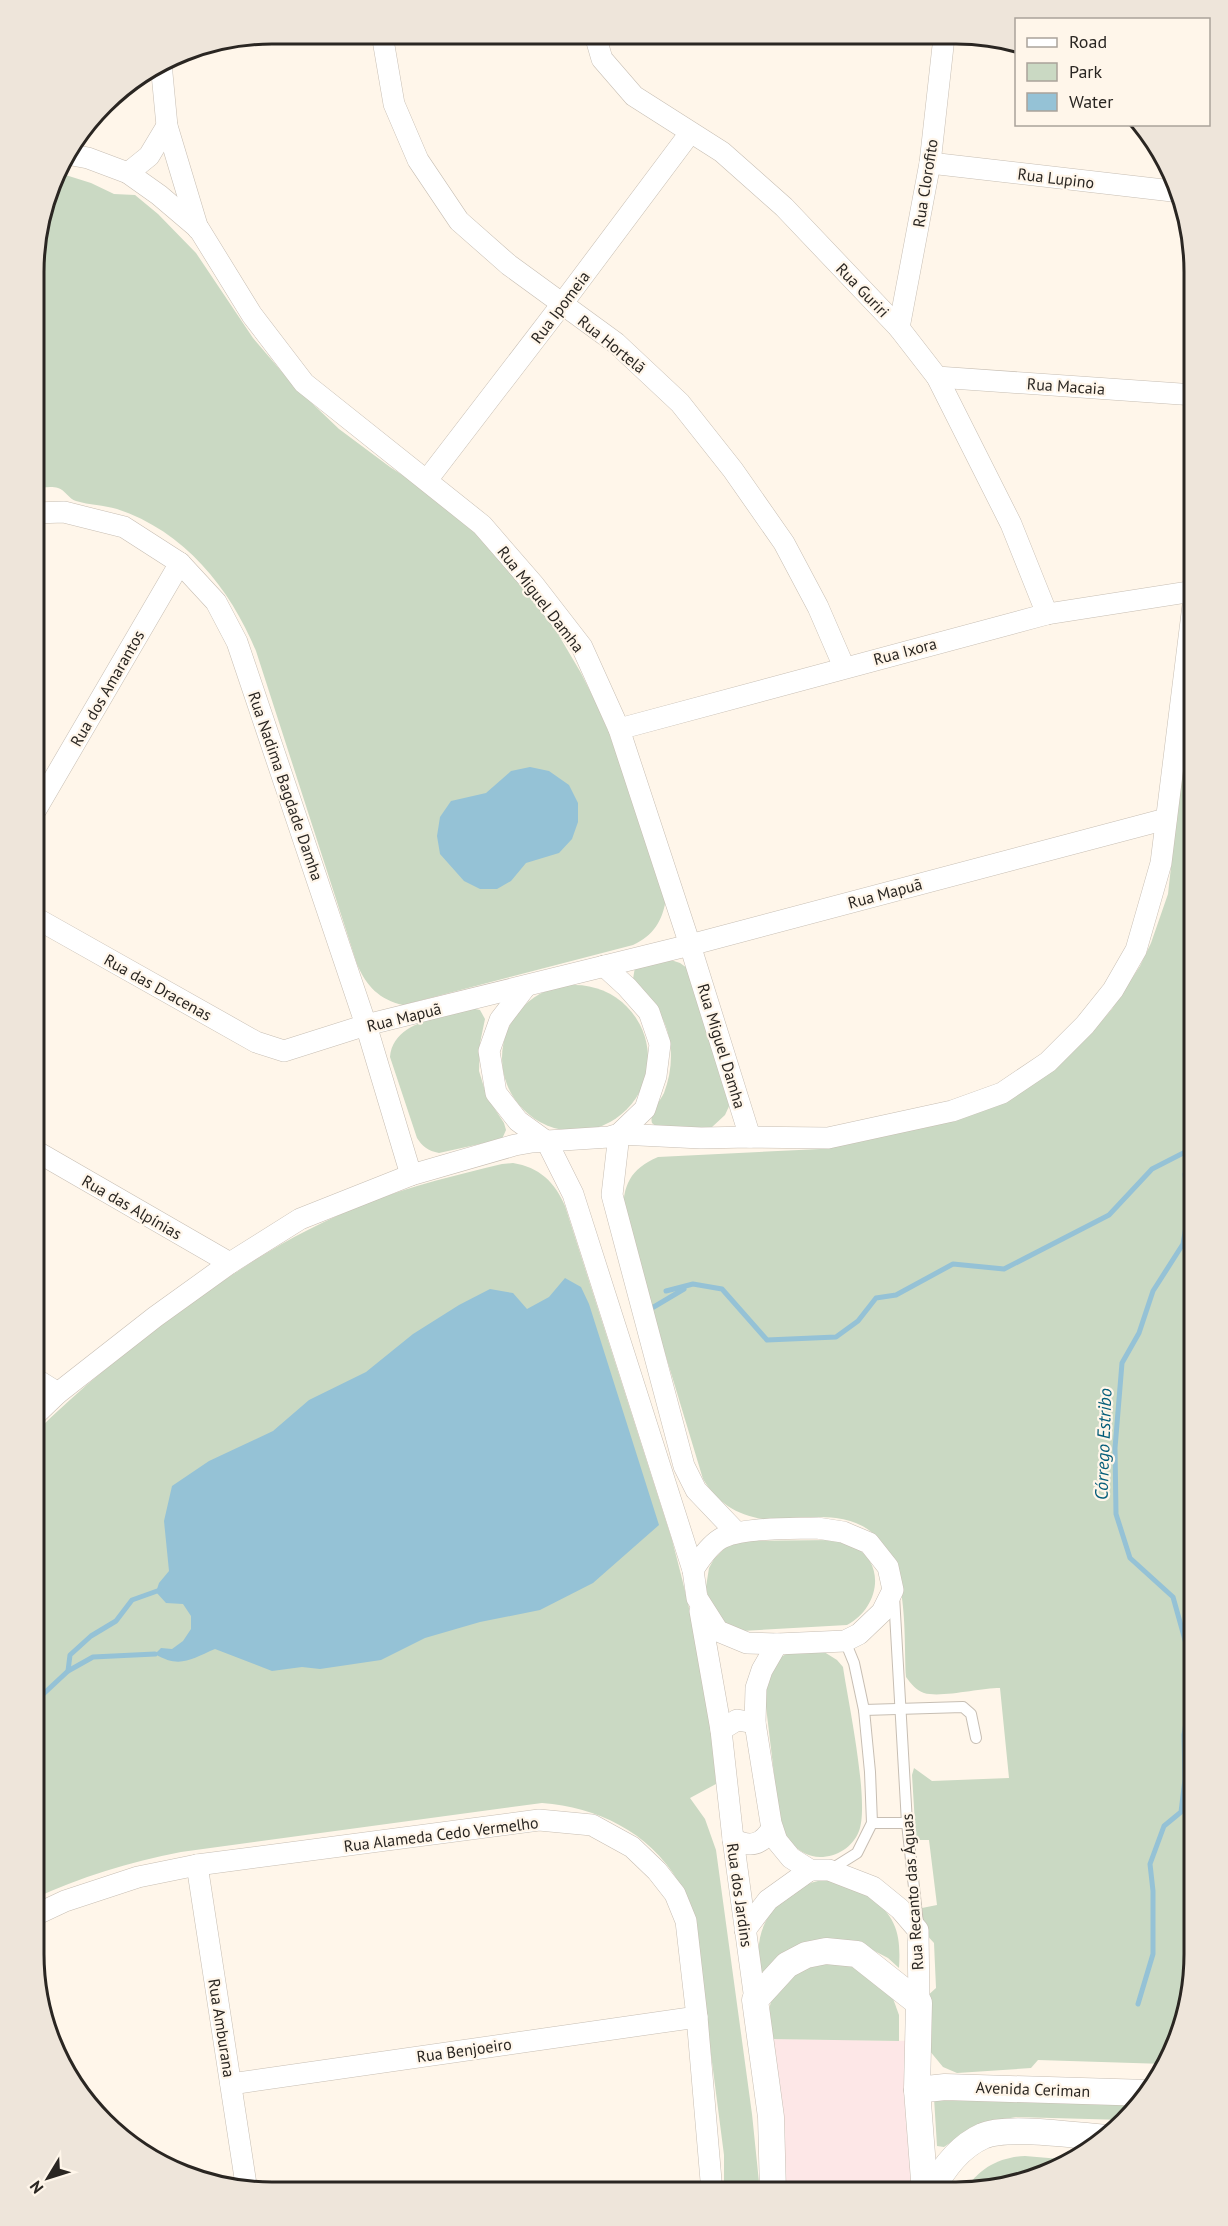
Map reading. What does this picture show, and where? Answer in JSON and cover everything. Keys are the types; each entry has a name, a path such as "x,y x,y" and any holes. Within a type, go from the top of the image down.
{"street":[{"name":"Rua Hortelã","path":"384,44 394,104 418,160 459,221 509,265 616,343 680,404 733,470 784,543 818,607 844,667"},
{"name":"Rua Guriri","path":"598,44 602,59 634,96 722,152 784,207 899,328 937,377 1011,524 1047,614"},
{"name":"Rua Clorofito","path":"899,328 930,164 943,44"},
{"name":"Rua Miguel Damha","path":"162,72 167,126 199,230 252,315 304,383 482,525 534,585 582,646 619,729 750,1137"},
{"path":"128,173 149,156 167,126"},
{"name":"Rua Ipomeia","path":"427,480 690,133"},
{"name":"Rua Miguel Damha","path":"75,156 128,173 159,195 199,230"},
{"name":"Rua Lupino","path":"930,164 1169,191"},
{"name":"Rua Macaia","path":"937,377 1184,394"},
{"name":"Rua Nadima Bagdade Damha","path":"44,513 64,512 124,527 180,563 216,602 237,642 366,1025 411,1175"},
{"name":"Rua dos Amarantos","path":"44,796 180,563"},
{"name":"Rua Ixora","path":"619,729 1047,614 1184,592"},
{"path":"44,1406 155,1317 230,1263 300,1219 411,1175 540,1142 595,1139 619,1134 701,1138 828,1138 952,1111 1002,1093 1048,1062 1085,1025 1113,990 1136,950 1161,863 1184,677"},
{"name":"Rua Mapuã","path":"604,966 1166,819"},
{"name":"Rua das Dracenas","path":"44,923 256,1042 284,1051"},
{"path":"693,1570 720,1539 736,1532 817,1528 843,1532 869,1543 888,1567 893,1590 882,1612 859,1634 845,1641 777,1644 747,1643 718,1631 697,1598 693,1570 573,1194 540,1142 518,1121 496,1093 489,1051 500,1020 526,986 604,966 649,1012 660,1044 656,1076 645,1109 619,1134 612,1195 684,1466 696,1490 736,1532"},
{"name":"Rua Mapuã","path":"284,1051 366,1025 526,986"},
{"name":"Rua das Alpínias","path":"44,1156 230,1263"},
{"path":"44,1384 58,1393"},
{"name":"Rua dos Jardins","path":"697,1598 721,1730 732,1839 771,2117 773,2182"},
{"path":"777,1644 762,1670 756,1688 755,1723 772,1828 777,1841 791,1858 873,1887 900,1909 918,1930"},
{"path":"721,1730 737,1720 755,1723"},
{"name":"Rua Alameda Cedo Vermelho","path":"44,1911 65,1901 138,1877 197,1865 538,1820 592,1825 632,1847 657,1871 675,1894 686,1922 697,2016 711,2182"},
{"path":"732,1839 744,1845 756,1845 767,1836 772,1828"},
{"name":"Rua Amburana","path":"197,1865 246,2181"},
{"path":"745,1930 768,1900 820,1870"},
{"name":"Rua Recanto das Águas","path":"918,1930 917,2090 924,2182"},
{"path":"755,2000 787,1965 806,1955 826,1951 857,1954 918,2003"},
{"name":"Rua Benjoeiro","path":"231,2084 697,2016"},
{"name":"Avenida Ceriman","path":"917,2090 945,2087 1137,2093"},
{"path":"936,2182 961,2150 984,2135 1015,2131 1092,2137"}],"lane":[{"name":"Rua Recanto das Águas","path":"893,1590 902,1709 907,1823 918,1930"},
{"path":"820,1870 857,1853 872,1823 864,1710 854,1663 845,1641"},
{"path":"864,1710 963,1707 971,1714 976,1738"},
{"path":"872,1823 907,1823"}],"shaded area":[{"path":"769,2039 918,2041 924,2182 773,2182"}],"green space":[{"path":"65,175 91,183 114,194 135,195 158,214 196,253 253,338 294,386 339,429 416,484 474,532 500,559 548,617 581,673 609,733 666,898 660,921 656,927 633,945 403,1005 381,996 369,985 357,964 256,651 233,605 202,565 184,547 163,532 117,509 76,501 58,488 44,487 44,257 51,213"},
{"path":"1184,751 1183,1984 1172,2028 1156,2064 1038,2060 1031,2068 957,2073 943,2067 929,2050 925,1998 936,1988 934,1943 923,1931 922,1908 937,1905 929,1840 916,1840 912,1775 914,1768 932,1781 1009,1778 1000,1688 931,1694 921,1692 910,1682 906,1677 905,1630 899,1580 891,1558 879,1539 861,1525 827,1517 763,1519 753,1517 728,1506 708,1487 703,1479 623,1214 623,1204 630,1179 641,1167 658,1157 820,1149 961,1116 1095,1029 1112,1009 1140,966 1151,943 1168,894"},
{"path":"668,959 687,968 731,1102 725,1115 712,1127 659,1129 652,1123 653,1111 664,1093 670,1073 670,1042 659,1012 633,979 635,967"},
{"path":"575,985 589,986 603,991 616,997 627,1006 636,1017 642,1030 647,1044 647,1072 642,1086 636,1099 627,1110 616,1119 603,1125 589,1130 575,1131 561,1130 547,1125 534,1119 523,1110 514,1099 508,1086 503,1072 502,1058 503,1044 508,1030 514,1017 523,1006 534,997 547,991 561,986"},
{"path":"471,1008 480,1010 485,1019 480,1043 479,1071 487,1097 506,1130 502,1139 439,1153 426,1148 417,1138 390,1057 393,1045 400,1035 410,1028 421,1022"},
{"path":"502,1164 522,1165 538,1172 551,1183 565,1206 672,1540 688,1603 709,1710 716,1784 690,1798 705,1819 716,1850 752,2114 759,2182 724,2182 724,2155 693,1915 684,1894 666,1864 652,1849 620,1825 602,1817 562,1805 542,1803 181,1852 106,1871 44,1894 44,1424 86,1385 142,1340 226,1279 271,1250 344,1213 386,1196 419,1185"},
{"path":"835,1540 851,1545 864,1554 875,1575 872,1598 858,1618 847,1625 742,1631 724,1622 708,1597 706,1587 709,1568 714,1559 728,1545 737,1541"},
{"path":"821,1650 837,1660 843,1667 862,1798 862,1817 859,1831 853,1842 844,1850 826,1857 812,1856 800,1851 791,1842 780,1824 764,1690 778,1659 786,1654"},
{"path":"818,1881 840,1882 852,1886 871,1897 887,1912 898,1937 899,1968 888,1958 863,1945 763,1974 759,1958 759,1943 769,1916 790,1894"},
{"path":"821,1962 856,1965 891,1993 899,2015 899,2041 769,2039 769,2009 778,1989 795,1975"},
{"path":"934,2098 1130,2103 1114,2120 1016,2117 978,2128 944,2147 937,2146"},
{"path":"1016,2157 1057,2159 1015,2175 972,2182 990,2165"}],"water":[{"path":"530,767 549,771 569,785 578,803 578,822 572,839 559,853 526,863 511,881 497,889 480,889 464,881 440,854 437,836 440,817 451,801 486,793 511,771"},
{"path":"565,1278 581,1287 589,1304 659,1525 593,1583 540,1610 480,1622 425,1638 381,1660 320,1669 302,1667 272,1671 215,1649 179,1662 164,1659 155,1654 161,1648 172,1649 183,1641 191,1629 191,1616 183,1604 166,1603 156,1592 159,1583 169,1571 164,1521 172,1486 209,1461 273,1431 309,1400 366,1372 413,1334 459,1305 490,1289 513,1293 527,1309 549,1297"}],"waterway":[{"path":"666,1291 693,1284 722,1289 767,1340 836,1337 858,1321 876,1298 896,1295 953,1264 1004,1269 1109,1215 1152,1169 1184,1153"},
{"name":"Córrego Estribo","path":"1184,1238 1183,1244 1153,1291 1139,1333 1122,1363 1115,1448 1116,1514 1130,1558 1173,1597 1184,1636"},
{"path":"652,1308 684,1289"},
{"path":"68,1671 70,1655 91,1636 116,1621 132,1600 160,1590"},
{"path":"44,1693 68,1671 93,1657 155,1654"},
{"name":"Córrego Estribo","path":"1138,2004 1153,1954 1153,1891 1150,1864 1164,1826 1181,1812 1184,1787"}]}
